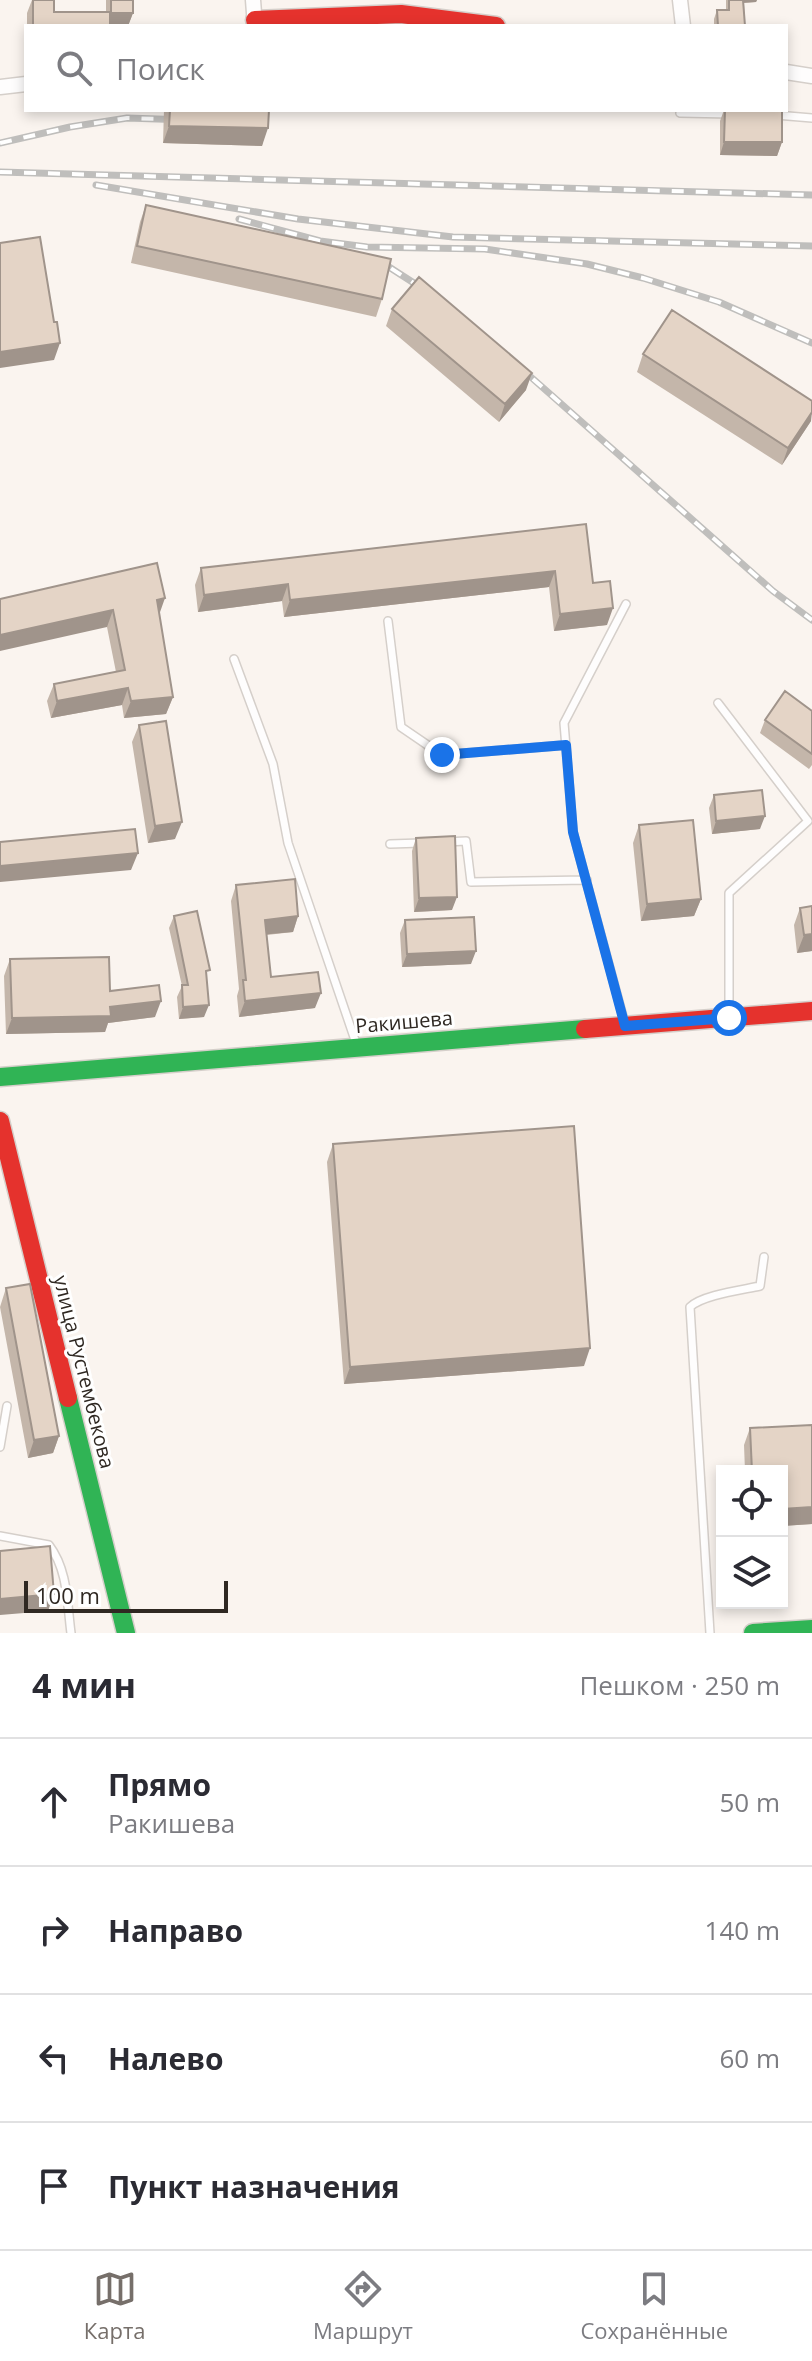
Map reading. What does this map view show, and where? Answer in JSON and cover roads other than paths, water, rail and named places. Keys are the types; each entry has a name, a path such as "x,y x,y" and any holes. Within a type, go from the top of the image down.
{"street":[{"path":"253,0 255,23 401,7 486,24"},
{"path":"680,0 683,24"},
{"path":"788,72 812,76"},
{"path":"0,87 24,84"},
{"name":"Ракишева","path":"0,1077 812,1011"},
{"name":"улица Рустембекова","path":"0,1121 125,1633"},
{"path":"753,1633 812,1629"}],"lane":[{"path":"698,112 737,114"},
{"path":"765,114 812,118"},
{"path":"625,1026 573,832 564,723 626,604"},
{"path":"388,621 401,727 442,755 566,745"},
{"path":"234,659 273,764 288,843 358,1048"},
{"path":"718,703 808,821 729,893 729,1018"},
{"path":"390,844 466,841 471,882 587,880"},
{"path":"710,1633 690,1307 704,1299 760,1285 764,1257"},
{"path":"0,1447 7,1406"},
{"path":"0,1536 49,1545 57,1555 65,1578 71,1633"}],"railway":[{"path":"0,143 127,118 188,120"},
{"path":"0,172 812,195"},
{"path":"96,185 298,219 453,237 812,246"},
{"path":"239,219 320,241 367,247 485,249 587,264 719,302 812,343"},
{"path":"369,259 389,267 431,294"},
{"path":"515,363 773,591 812,620"}]}
